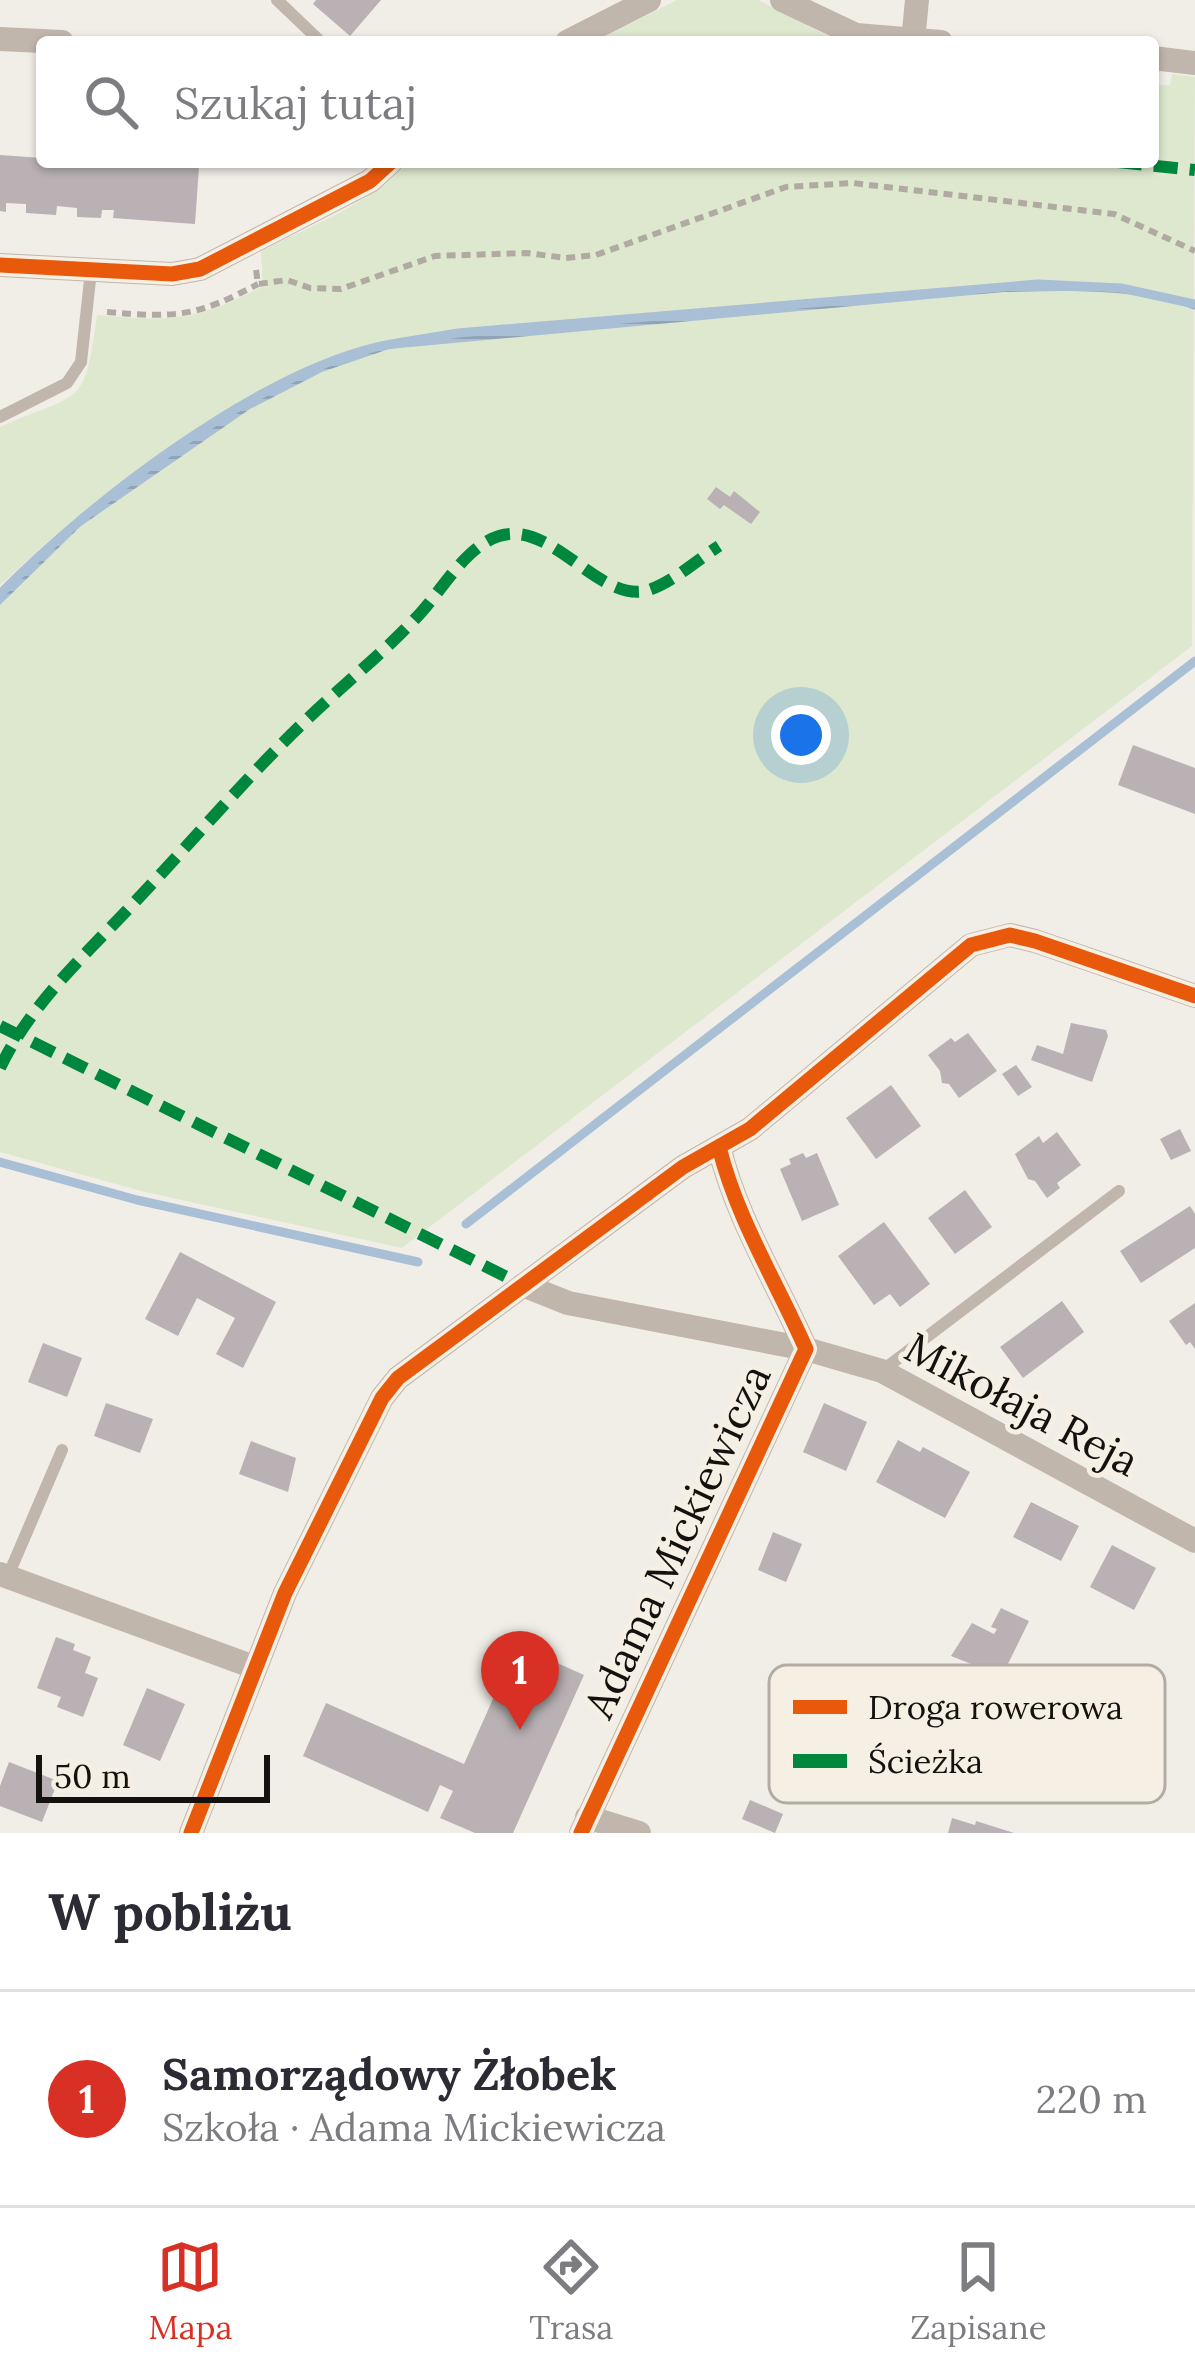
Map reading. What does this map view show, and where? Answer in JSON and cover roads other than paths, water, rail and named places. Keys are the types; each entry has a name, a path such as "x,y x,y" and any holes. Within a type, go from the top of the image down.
{"street":[{"path":"579,36 649,0"},
{"path":"782,0 867,36"},
{"path":"913,36 916,0"},
{"path":"0,39 36,41"},
{"path":"1159,59 1195,63"},
{"path":"0,266 172,274 200,268 370,181 384,168"},
{"path":"191,1833 284,1593 382,1398 398,1378 683,1167 750,1129 971,945 1010,935 1195,996"},
{"name":"Adama Mickiewicza","path":"584,1825 806,1349 744,1225 718,1147"},
{"name":"Mikołaja Reja","path":"523,1285 568,1303 806,1349 882,1371 1195,1541"},
{"path":"4,1576 254,1667"},
{"path":"584,1825 639,1833"}],"lane":[{"path":"277,0 315,36"},
{"path":"0,417 68,383 81,362 91,271"},
{"path":"882,1371 1119,1191"},
{"path":"4,1576 62,1450"}],"water":[{"path":"1038,284 1138,289 1195,304 1195,310 1125,294 1004,292 389,349 322,372 250,409 81,526 0,605 0,594 36,559 175,448 278,386 376,347 458,333"}],"waterway":[{"path":"0,594 79,522 175,448 278,386 376,347 458,333 1038,284 1121,288 1195,304"},
{"path":"466,1224 1195,661"},
{"path":"0,1162 137,1200 418,1262"}],"place":[{"name":"Samorządowy Żłobek","path":"520,1730"}]}
